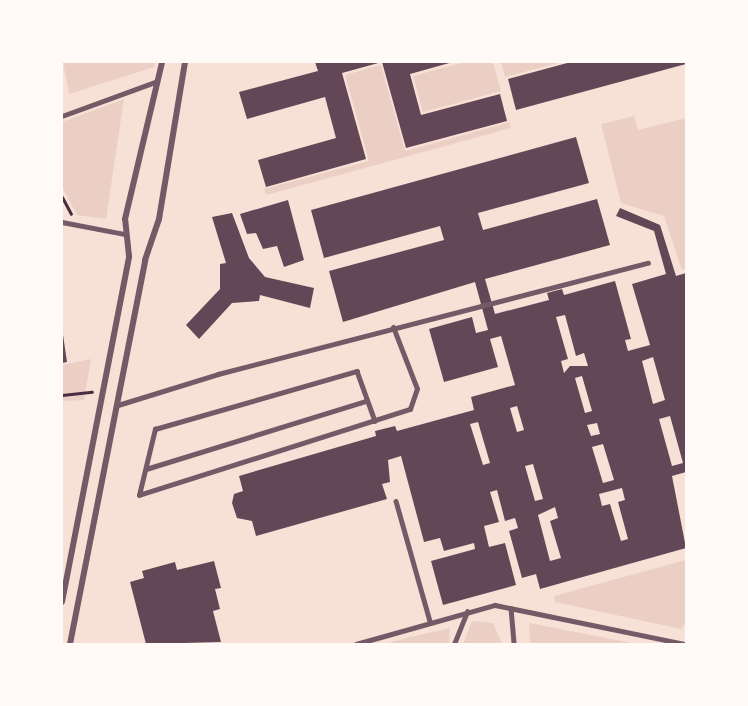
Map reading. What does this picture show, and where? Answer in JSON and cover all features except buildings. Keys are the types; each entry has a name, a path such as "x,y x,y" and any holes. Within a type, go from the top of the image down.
{"street":[{"path":"62,602 106,391 129,256 125,234 155,82 162,62"},
{"path":"70,645 145,260 159,219 184,62"}],"lane":[{"path":"62,116 155,82"},
{"path":"62,222 125,234"},
{"path":"118,405 393,327 648,263"},
{"path":"375,421 357,371 155,429 139,495 375,421 410,409 417,389 393,327"},
{"path":"146,469 366,401"},
{"path":"396,501 430,621"},
{"path":"356,645 430,621 495,605 685,645"},
{"path":"511,608 514,645"},
{"path":"454,645 467,612"}],"path":[{"path":"62,197 78,226"},
{"path":"62,395 106,391"}],"shaded area":[{"path":"63,62 155,62 154,67 69,94"},
{"path":"464,62 493,62 501,91 423,112 413,76"},
{"path":"501,62 562,62 505,77"},
{"path":"381,65 405,151 510,122 511,128 266,195 264,189 369,161 345,75"},
{"path":"124,99 106,219 77,215 62,187 62,122"},
{"path":"634,116 638,130 686,118 686,268 682,270 664,216 621,203 601,124"},
{"path":"91,359 84,400 62,401 62,365"},
{"path":"686,560 686,622 681,629 555,602 554,596"},
{"path":"472,621 493,623 502,644 463,644"},
{"path":"529,623 637,644 530,644"},
{"path":"450,628 449,644 384,644 407,638"}]}
